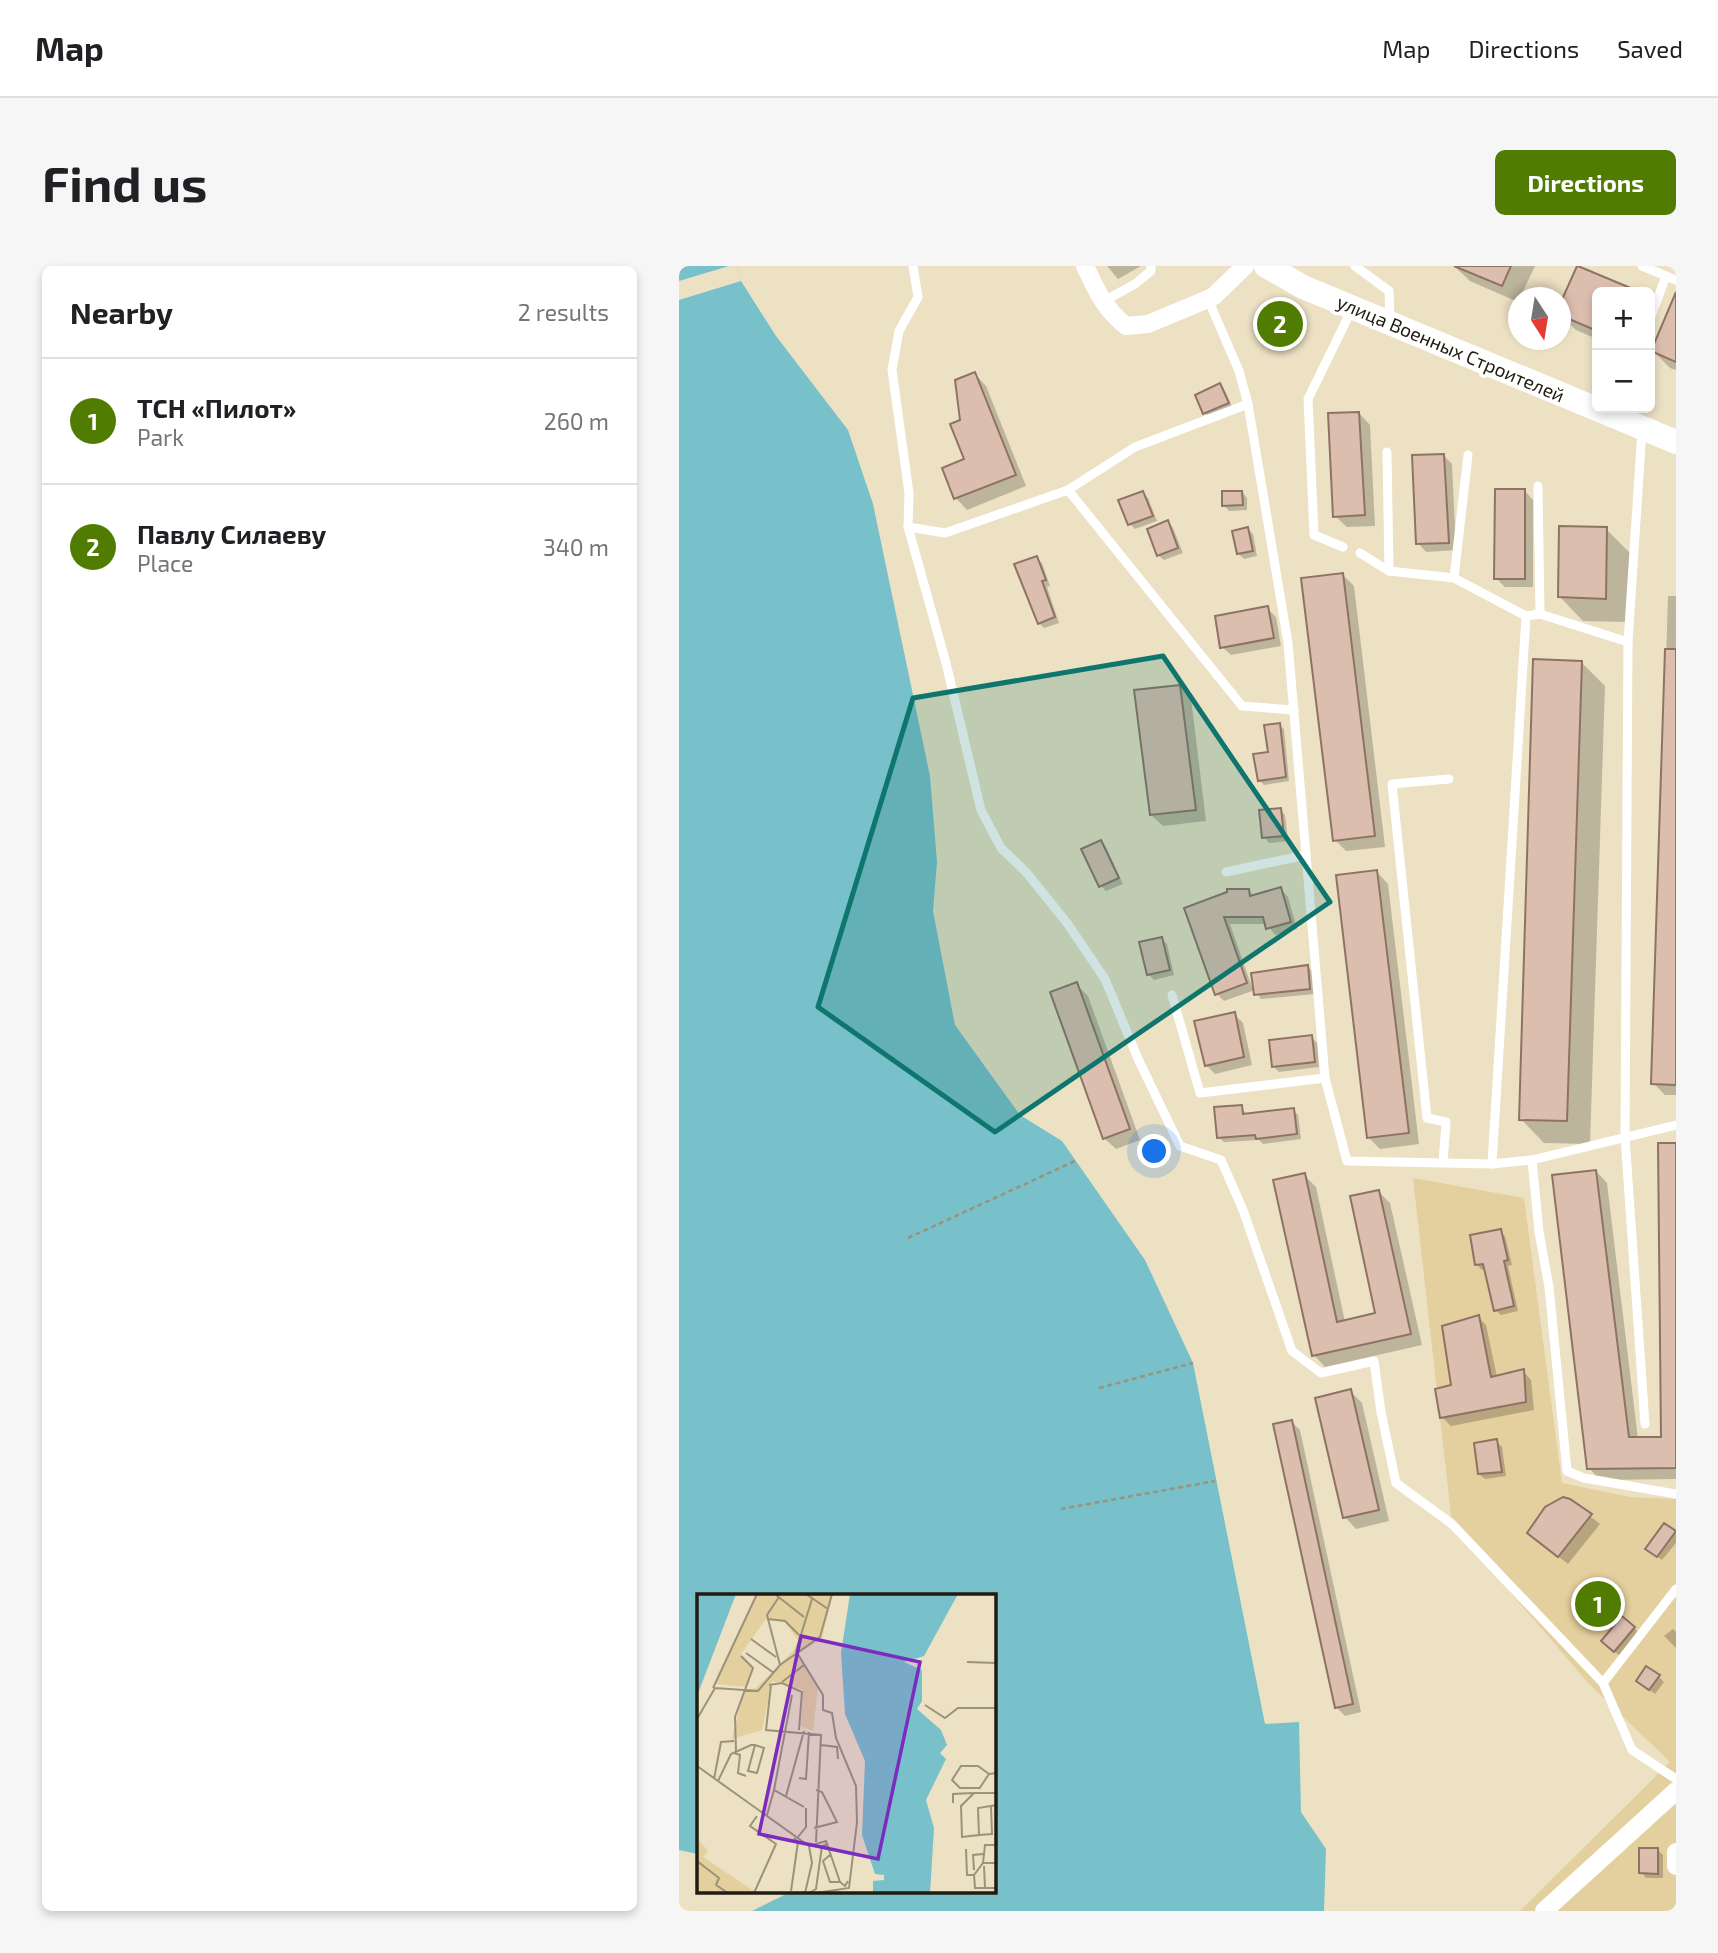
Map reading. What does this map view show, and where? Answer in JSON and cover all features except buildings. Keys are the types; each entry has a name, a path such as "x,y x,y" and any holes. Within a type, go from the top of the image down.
{"main road":[{"name":"улица Военных Строителей","path":"1266,266 1303,287 1592,403"},
{"name":"улица Военных Строителей","path":"1616,413 1642,428 1676,442"}],"street":[{"path":"1084,266 1102,302 1125,326 1148,324 1208,299 1245,266"},
{"path":"1544,1911 1676,1791"},
{"path":"1676,1852 1676,1866"}],"lane":[{"path":"913,266 918,297 899,331 892,370 909,493 908,527 946,663 981,810 1001,848 1026,872 1067,923 1105,979 1139,1061 1180,1146 1221,1160 1243,1210 1292,1351 1321,1374 1374,1361 1381,1412 1396,1483 1452,1524 1603,1684 1632,1751 1676,1779"},
{"path":"1102,302 1135,284 1151,271 1151,266"},
{"path":"1355,266 1389,291 1390,323"},
{"path":"1642,266 1676,280"},
{"path":"1655,306 1666,276"},
{"path":"1208,299 1239,371 1248,404 1288,643 1325,1078 1347,1161 1492,1164 1532,1160 1676,1125"},
{"path":"1343,547 1314,535 1308,399 1353,308"},
{"path":"908,527 946,533 1068,490 1135,447 1248,404"},
{"path":"1642,428 1627,642 1625,1137 1646,1424"},
{"path":"1387,452 1389,571"},
{"path":"1454,578 1468,454"},
{"path":"1538,486 1540,614"},
{"path":"1068,490 1242,706 1294,710"},
{"path":"1360,554 1389,571 1454,578 1526,616 1540,614 1627,642"},
{"path":"1492,1164 1526,616"},
{"path":"1443,1163 1446,1122 1427,1118 1392,784 1448,779"},
{"path":"1226,872 1306,855"},
{"path":"1172,995 1200,1093 1325,1078"},
{"path":"1532,1160 1539,1232 1549,1287 1567,1471 1584,1478 1676,1494"},
{"path":"1603,1684 1676,1589"}],"path":[{"path":"908,1238 1075,1161"},
{"path":"1099,1388 1193,1363"},
{"path":"1061,1509 1215,1481"}],"highlighted area":[{"path":"1163,656 1330,902 995,1132 818,1007 913,698"}],"shaded area":[{"path":"1413,1178 1524,1198 1562,1483 1630,1497 1676,1499 1676,1911 1520,1911 1670,1762 1589,1684 1452,1524"}],"water":[{"path":"679,266 737,266 741,281 776,336 848,430 873,504 930,776 937,862 933,911 955,1025 1020,1115 1062,1141 1145,1260 1193,1363 1265,1724 1299,1722 1301,1812 1326,1849 1324,1911 752,1911 786,1894 996,1894 996,1594 697,1594 697,1854 679,1850"}],"pier":[{"path":"737,266 741,281 679,300 679,281"}],"place":[{"name":"Павлу Силаеву","path":"1280,324"},
{"name":"ТСН «Пилот»","path":"1598,1604"}]}
